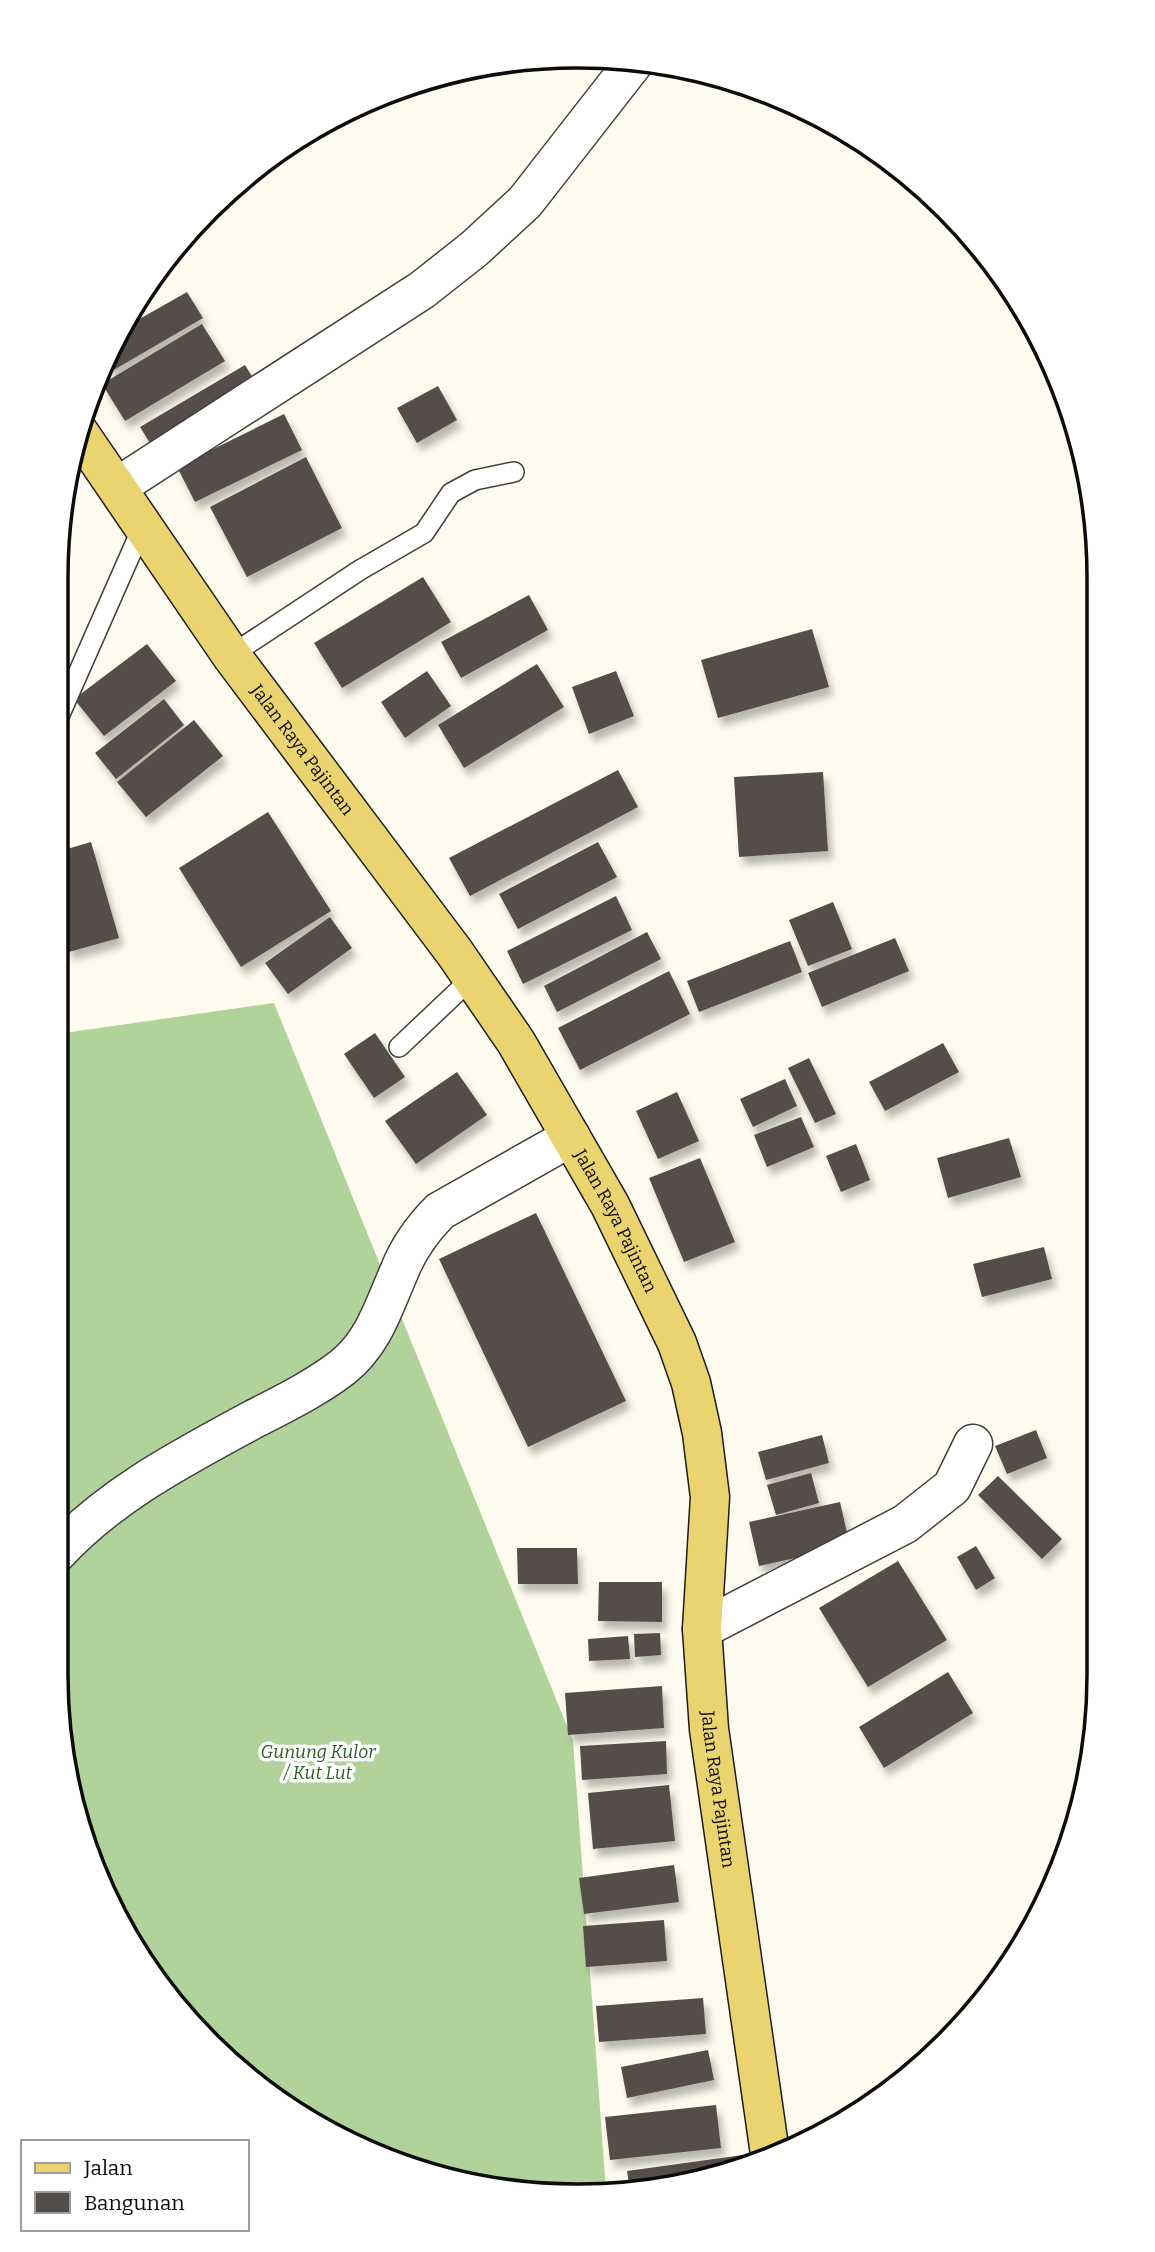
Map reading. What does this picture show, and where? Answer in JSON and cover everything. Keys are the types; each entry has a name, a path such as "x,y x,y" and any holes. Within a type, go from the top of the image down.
{"main road":[{"name":"Jalan Raya Pajintan","path":"87,443 231,655 472,978 516,1042 635,1254 677,1343 691,1383 702,1433 710,1497 702,1629 709,1729 769,2146"}],"street":[{"path":"117,487 422,290 474,248 525,202 627,71"},
{"path":"68,1541 125,1493 295,1398 343,1367 365,1345 400,1269 429,1223 440,1211 571,1137"},
{"path":"702,1629 905,1524 952,1487 973,1444"}],"lane":[{"path":"231,655 360,570 424,533 451,493 475,480 514,472"},
{"path":"68,696 144,526"},
{"path":"399,1047 472,978"}],"green space":[{"name":"Gunung Kulor / Kut Lut","path":"274,1003 573,1741 605,2183 544,2183 478,2174 414,2157 323,2116 267,2079 217,2035 173,1985 136,1929 121,1900 95,1838 86,1806 78,1774 69,1708 68,1032"}],"building":[{"path":"187,292 203,318 113,371 138,320"},
{"path":"202,324 225,361 125,421 105,389 108,380"},
{"path":"245,365 258,386 153,448 140,427"},
{"path":"438,386 457,420 417,443 397,408"},
{"path":"284,414 302,450 195,502 177,467"},
{"path":"306,457 342,528 247,577 210,507"},
{"path":"423,577 451,622 342,688 314,643"},
{"path":"529,595 548,630 461,678 441,642"},
{"path":"812,629 829,687 718,718 701,660"},
{"path":"147,644 176,681 104,736 74,699"},
{"path":"537,664 564,707 464,768 438,725"},
{"path":"427,671 451,706 405,738 381,702"},
{"path":"616,671 634,716 589,734 572,687"},
{"path":"164,699 184,725 116,779 95,753"},
{"path":"194,720 223,756 146,817 117,782"},
{"path":"618,770 638,807 470,896 449,858"},
{"path":"823,772 828,851 739,857 734,777"},
{"path":"268,812 331,911 241,967 179,868"},
{"path":"91,842 119,938 69,952 68,948 68,849"},
{"path":"598,842 617,877 518,929 499,894"},
{"path":"616,896 632,930 523,984 507,951"},
{"path":"833,902 852,949 808,966 789,920"},
{"path":"330,917 352,948 288,994 265,963"},
{"path":"647,932 661,959 557,1012 544,986"},
{"path":"895,938 909,971 822,1007 808,973"},
{"path":"790,941 802,972 699,1012 687,981"},
{"path":"669,971 690,1014 580,1070 558,1028"},
{"path":"375,1033 405,1077 374,1098 344,1054"},
{"path":"943,1043 959,1072 885,1111 869,1082"},
{"path":"809,1058 836,1114 815,1123 788,1068"},
{"path":"457,1072 487,1115 416,1164 385,1121"},
{"path":"785,1079 797,1106 753,1127 740,1099"},
{"path":"677,1092 699,1141 658,1159 636,1111"},
{"path":"801,1117 814,1147 767,1167 754,1135"},
{"path":"1009,1138 1021,1177 948,1198 937,1158"},
{"path":"856,1144 870,1180 841,1192 826,1156"},
{"path":"700,1158 735,1242 684,1262 649,1178"},
{"path":"536,1213 626,1401 528,1447 439,1259"},
{"path":"1044,1247 1052,1279 982,1297 973,1264"},
{"path":"1036,1430 1047,1458 1007,1474 995,1446"},
{"path":"822,1435 829,1463 766,1480 758,1452"},
{"path":"811,1473 819,1503 776,1515 767,1485"},
{"path":"998,1476 1062,1539 1042,1559 978,1495"},
{"path":"840,1502 850,1546 759,1566 749,1522"},
{"path":"976,1546 995,1578 976,1590 957,1557"},
{"path":"517,1548 577,1548 578,1584 518,1584"},
{"path":"898,1561 947,1640 868,1687 819,1608"},
{"path":"599,1582 662,1582 662,1622 598,1621"},
{"path":"660,1633 661,1655 635,1657 634,1634"},
{"path":"628,1636 630,1659 589,1661 588,1639"},
{"path":"948,1672 973,1713 884,1768 859,1727"},
{"path":"662,1686 664,1728 568,1735 565,1693"},
{"path":"666,1741 667,1774 582,1780 580,1746"},
{"path":"669,1785 675,1841 593,1849 588,1793"},
{"path":"674,1865 679,1902 584,1914 579,1878"},
{"path":"664,1920 667,1961 586,1967 583,1926"},
{"path":"703,1998 706,2034 599,2042 596,2006"},
{"path":"708,2050 714,2080 627,2098 621,2067"},
{"path":"716,2105 721,2148 610,2160 605,2117"},
{"path":"743,2156 677,2174 644,2179 628,2181 627,2171"}]}
